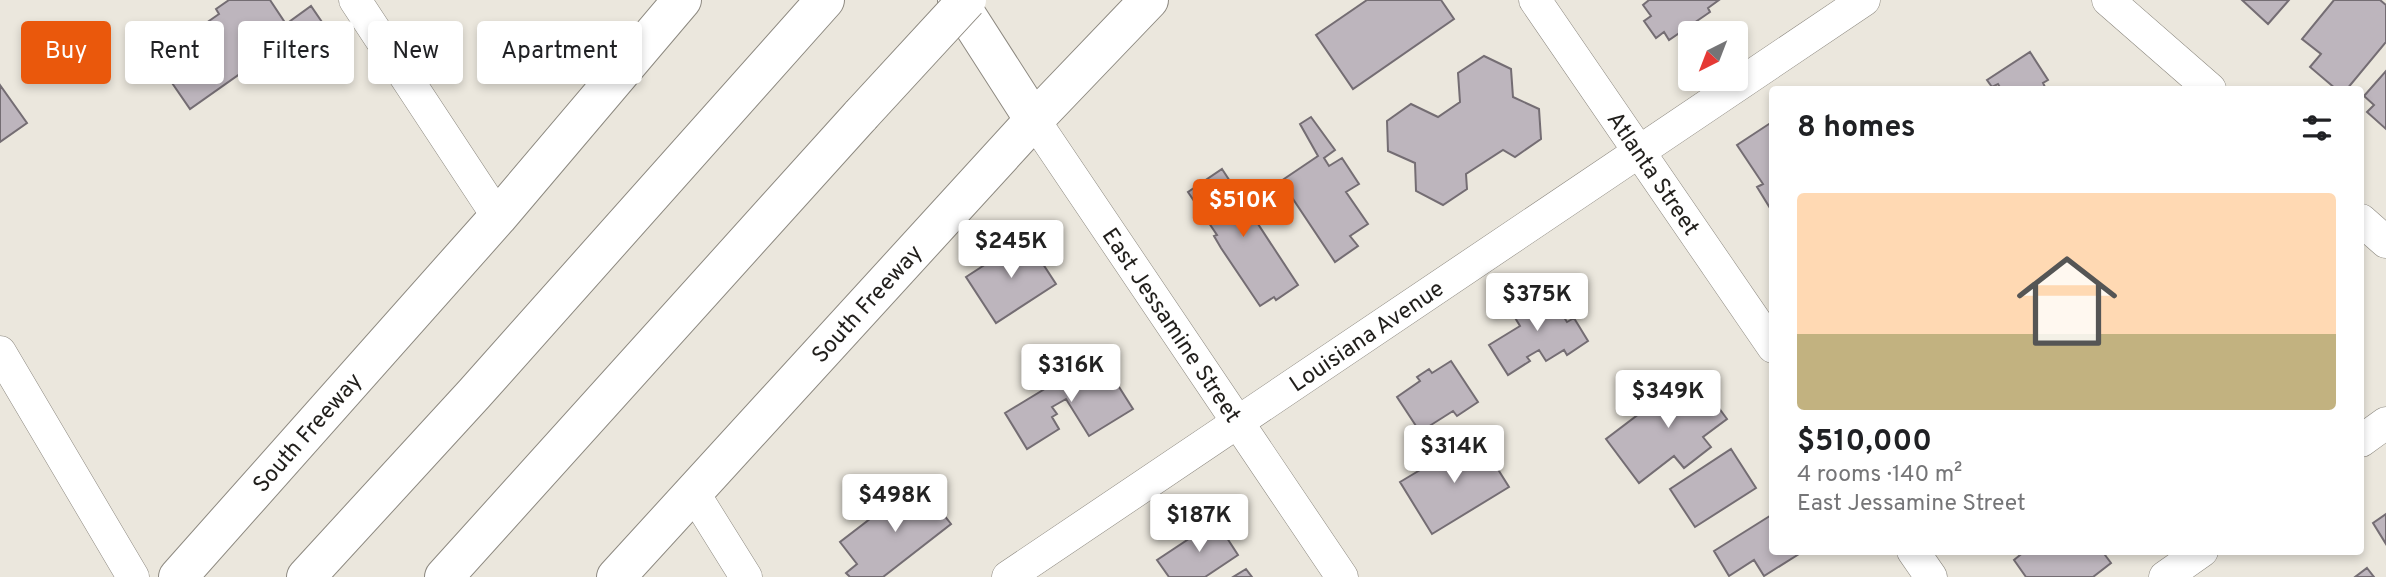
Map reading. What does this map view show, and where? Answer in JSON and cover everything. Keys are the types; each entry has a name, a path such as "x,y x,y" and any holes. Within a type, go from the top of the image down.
{"main road":[{"name":"South Freeway","path":"178,577 498,217 682,0"},
{"path":"306,577 825,0"},
{"name":"East Jessamine Street","path":"957,0 1034,121"},
{"path":"444,577 968,0"},
{"name":"South Freeway","path":"616,577 1034,121 1149,0"}],"street":[{"path":"355,0 498,217"},
{"name":"Atlanta Street","path":"1535,0 1769,341"},
{"name":"Louisiana Avenue","path":"1008,577 1864,0"},
{"path":"2108,0 2207,86"},
{"name":"East Jessamine Street","path":"1034,121 1342,577"},
{"path":"2364,223 2386,242"},
{"path":"0,352 133,577"},
{"path":"2364,439 2386,423"},
{"path":"693,492 746,577"},
{"path":"1916,555 1931,577"},
{"path":"2165,577 2196,555"}],"building":[{"path":"229,0 270,0 284,21 238,21 238,75 190,109 173,84 224,84 224,21 209,21 219,14 216,9"},
{"path":"1367,0 1441,0 1454,19 1353,89 1316,35"},
{"path":"1649,0 1719,0 1708,8 1710,12 1697,21 1678,21 1678,34 1669,40 1664,32 1656,38 1644,21 1651,16 1643,5"},
{"path":"2242,0 2289,0 2268,24"},
{"path":"2334,0 2380,0 2386,5 2386,42 2349,86 2332,86 2310,67 2321,54 2302,39"},
{"path":"311,6 321,21 290,21"},
{"path":"2030,52 2048,80 2043,83 2044,86 1991,86 1987,80"},
{"path":"1484,56 1511,69 1513,97 1539,109 1541,139 1515,157 1503,150 1466,174 1467,189 1443,205 1416,191 1415,163 1388,151 1387,121 1411,104 1438,117 1460,102 1458,73"},
{"path":"2386,71 2386,129 2367,112 2374,105 2364,96"},
{"path":"0,85 27,123 0,142"},
{"path":"1311,117 1335,150 1324,158 1329,166 1342,158 1359,184 1346,192 1368,224 1350,236 1358,246 1335,262 1281,181 1318,156 1300,124"},
{"path":"1769,124 1769,206 1757,187 1763,184 1737,145"},
{"path":"1222,169 1298,285 1276,300 1274,297 1260,306 1188,192"},
{"path":"1026,238 1056,284 996,323 966,277"},
{"path":"1539,289 1543,296 1548,292 1567,322 1574,318 1588,341 1567,355 1564,350 1546,361 1539,350 1527,357 1530,361 1508,375 1489,345 1520,326 1514,316 1518,313 1513,305"},
{"path":"1094,359 1102,371 1107,368 1133,409 1089,436 1066,399 1052,407 1057,414 1052,417 1059,429 1027,449 1005,413"},
{"path":"1451,361 1478,402 1457,416 1453,411 1420,432 1397,397 1420,381 1417,377 1429,369 1432,373"},
{"path":"1693,373 1727,419 1703,437 1711,447 1684,468 1674,456 1639,483 1606,439"},
{"path":"1477,436 1509,487 1432,534 1400,482"},
{"path":"1731,449 1756,488 1695,527 1670,489"},
{"path":"918,482 951,524 883,577 850,577 846,573 857,564 840,542"},
{"path":"2386,514 2386,544 2373,523"},
{"path":"1769,517 1769,555 1797,555 1764,576 1754,560 1729,576 1714,551"},
{"path":"1216,521 1238,555 1205,577 1169,577 1157,560"},
{"path":"2020,555 2105,555 2111,563 2093,577 2026,577 2014,560"},
{"path":"2367,568 2374,577 2355,577"},
{"path":"1246,569 1252,577 1233,577"}]}
